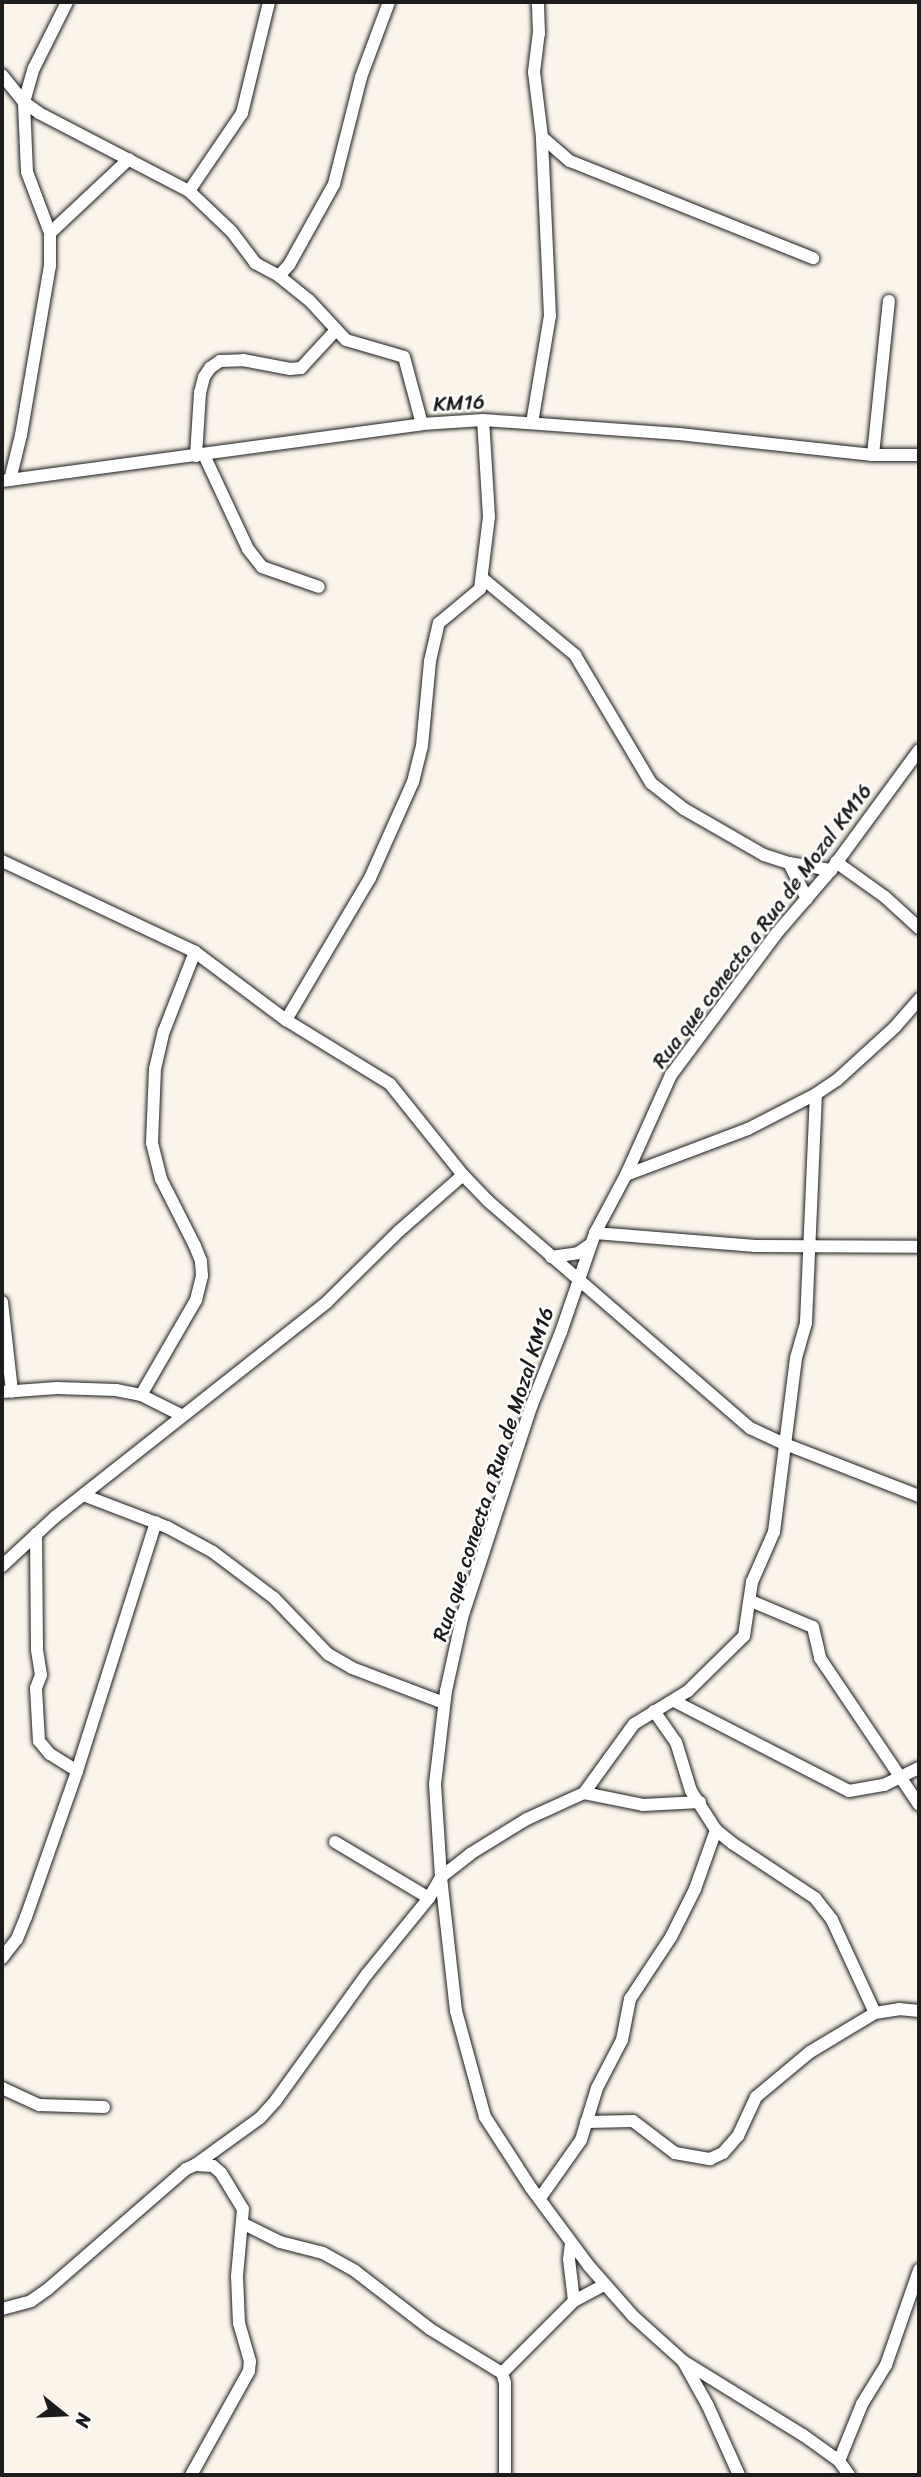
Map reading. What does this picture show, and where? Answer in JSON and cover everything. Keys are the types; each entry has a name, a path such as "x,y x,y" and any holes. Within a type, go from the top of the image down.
{"street":[{"path":"13,96 34,68 67,2"},
{"path":"189,191 242,113 268,2"},
{"path":"279,276 289,265 334,184 361,77 389,2"},
{"path":"532,423 550,316 542,136 534,72 539,34 538,2"},
{"path":"2,75 13,96 26,172 50,233 46,293 21,436 6,480"},
{"path":"13,96 189,191 232,232 255,263 279,276 309,300 335,331 359,346 404,357 422,424"},
{"path":"542,136 570,161 813,258"},
{"path":"50,233 129,159"},
{"path":"873,455 889,301"},
{"path":"319,587 262,567 248,550 200,456 200,393 204,377 210,368 220,361 243,360 290,369 301,368 335,331"},
{"path":"286,1020 370,878 397,823 413,782 422,746 430,661 439,624 480,589 489,517 484,420"},
{"name":"KM16","path":"6,480 422,424 484,420 679,434 873,455 919,455"},
{"path":"482,578 575,655 651,783 701,820 764,855 789,863 833,866 885,897 919,928"},
{"name":"Rua que conecta a Rua de Mozal KM16","path":"739,2475 708,2406 683,2361 604,2284 571,2243 499,2139 480,2101 456,2011 441,1877 435,1784 444,1703 462,1618 531,1407 561,1332 593,1239 626,1175 671,1075 919,750"},
{"path":"2,861 195,952 286,1020 328,1044 400,1092 463,1175 551,1257 750,1427 785,1444 919,1496"},
{"path":"789,863 807,899"},
{"path":"141,1395 196,1300 202,1276 201,1261 161,1179 152,1143 155,1069 164,1031 195,952"},
{"path":"626,1175 748,1129 816,1094 837,1080 895,1027 919,999"},
{"path":"2,2309 31,2301 48,2289 153,2196 260,2118 276,2100 367,1974 429,1898 441,1877 470,1854 527,1819 584,1793 634,1724 674,1701 744,1636 752,1581 774,1532 796,1357 808,1306 816,1094"},
{"path":"2,1566 36,1534 181,1415 327,1302 399,1231 463,1175"},
{"path":"551,1257 578,1252 593,1239 919,1248"},
{"path":"2,1302 7,1392 116,1390 141,1395 181,1415"},
{"path":"83,1495 156,1522 213,1552 274,1598 328,1654 352,1668 444,1703"},
{"path":"2,1958 21,1928 77,1771 156,1522"},
{"path":"36,1534 37,1650 41,1675 36,1688 39,1741 50,1754 77,1771"},
{"path":"751,1601 813,1627 820,1658 919,1805"},
{"path":"674,1701 849,1791 866,1790 919,1768"},
{"path":"654,1712 676,1742 685,1777 716,1829 732,1843 815,1898 832,1920 875,2012"},
{"path":"584,1793 643,1805 700,1802"},
{"path":"540,2198 580,2140 597,2088 622,2040 630,1999 671,1937 695,1889 716,1829"},
{"path":"335,1842 429,1898"},
{"path":"586,2122 633,2121 675,2153 710,2159 723,2153 738,2136 756,2097 810,2052 875,2012 899,2009 919,2011"},
{"path":"2,2088 39,2105 104,2107"},
{"path":"191,2475 249,2371 250,2361 239,2323 237,2276 243,2209 221,2173 213,2166 195,2165"},
{"path":"243,2224 280,2242 323,2253 345,2265 430,2329 502,2373 505,2383 505,2475"},
{"path":"571,2243 569,2259 573,2301"},
{"path":"839,2461 862,2404 886,2365 919,2270"},
{"path":"502,2373 573,2301 604,2284"},
{"path":"683,2361 839,2461 849,2475"}]}
